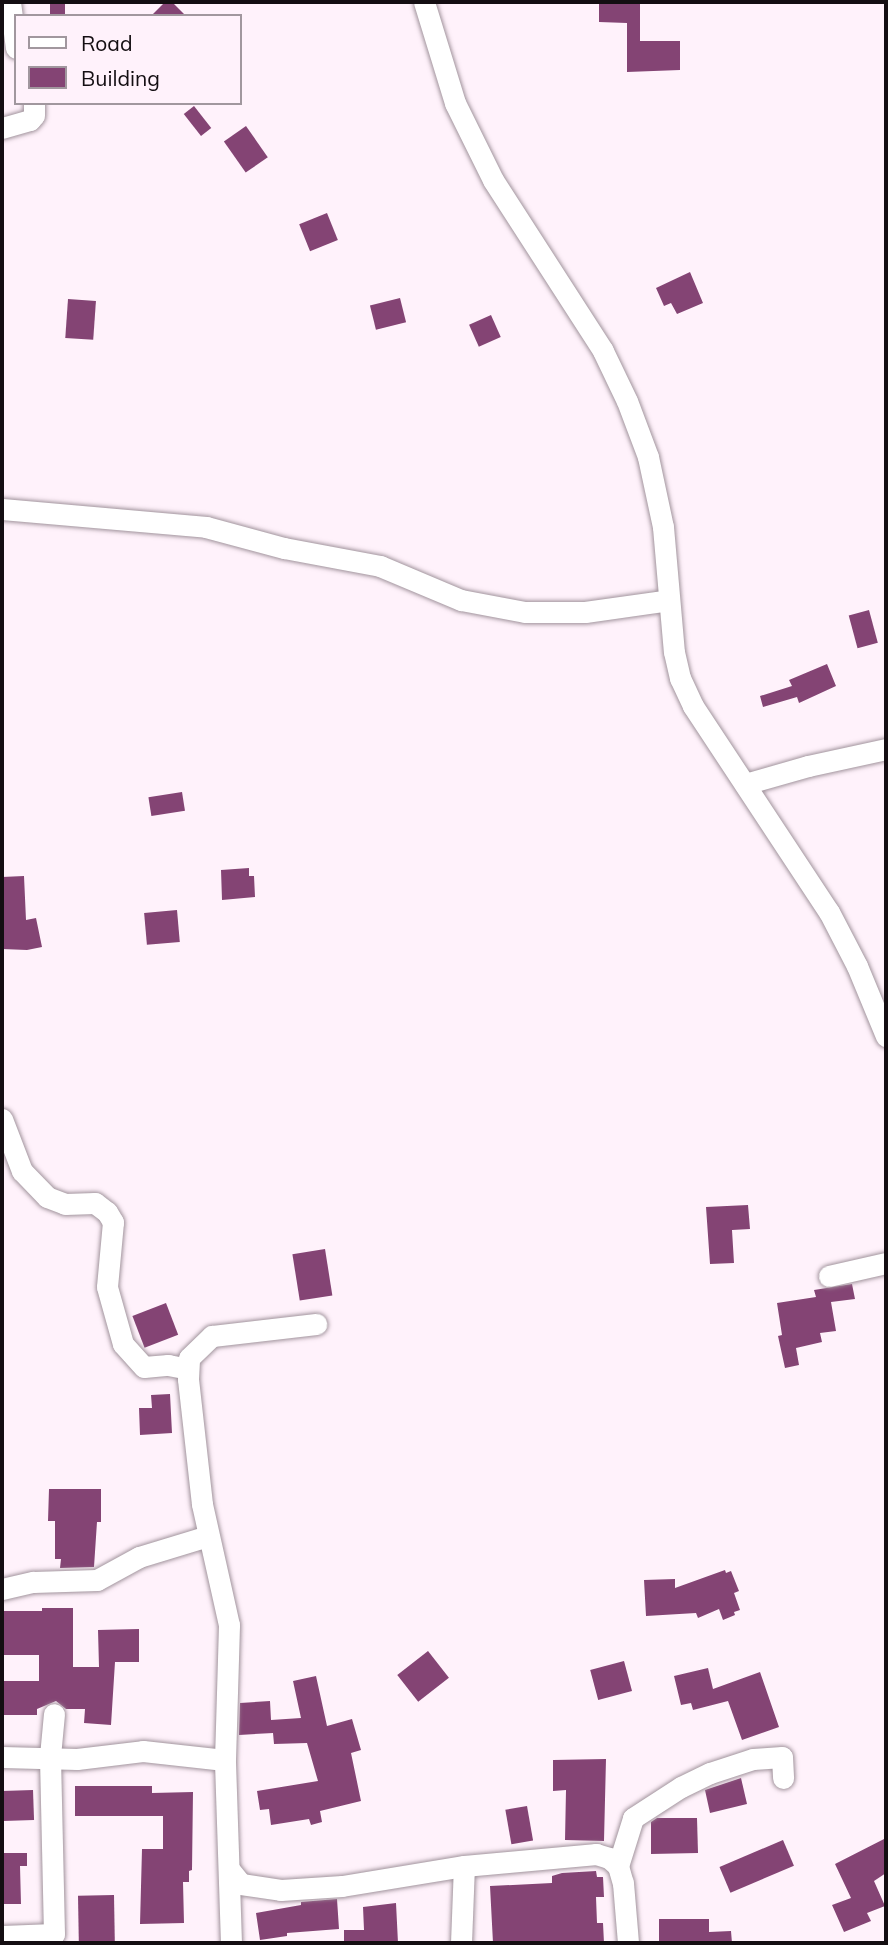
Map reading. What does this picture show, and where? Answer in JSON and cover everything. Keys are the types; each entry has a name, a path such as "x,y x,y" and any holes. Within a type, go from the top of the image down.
{"street":[{"path":"10,2 14,33"},
{"path":"424,2 455,103 493,180 603,351 627,401 648,457 663,527 674,652 680,678 693,706 829,912 857,966 886,1036"},
{"path":"2,128 30,120 34,116 34,105"},
{"path":"2,509 206,527 284,548 380,566 461,600 525,612 585,612 669,600"},
{"path":"745,784 808,766 886,749"},
{"path":"2,1119 22,1171 47,1196 65,1204 95,1203 107,1212 113,1222 107,1287 123,1343 144,1367 168,1365 188,1369"},
{"path":"829,1276 886,1263"},
{"path":"231,1943 231,1906 235,1876 225,1760 229,1625 208,1536 188,1369 189,1358 212,1336 316,1324"},
{"path":"2,1589 33,1582 97,1580 139,1557 208,1536"},
{"path":"2,1936 53,1939 50,1756 54,1714"},
{"path":"2,1757 50,1756 77,1759 143,1751 225,1760"},
{"path":"618,1866 633,1818 681,1787 710,1773 753,1759 782,1757 783,1777"},
{"path":"235,1876 281,1890 342,1886 464,1867 596,1854 609,1858 618,1866 623,1883 628,1943"},
{"path":"461,1943 464,1867"}],"building":[{"path":"50,2 65,2 65,14 50,14"},
{"path":"165,2 172,2 184,14 153,14"},
{"path":"599,2 640,2 640,41 680,41 680,70 627,72 627,23 599,22"},
{"path":"194,106 211,128 201,136 184,114"},
{"path":"246,126 268,157 246,173 224,141"},
{"path":"327,213 338,240 310,251 299,224"},
{"path":"690,272 703,303 677,314 671,303 664,306 656,288"},
{"path":"400,298 406,322 376,330 370,305"},
{"path":"68,299 96,301 93,340 65,338"},
{"path":"491,315 501,337 479,347 469,325"},
{"path":"869,610 878,643 858,648 849,615"},
{"path":"827,664 836,686 799,703 797,697 763,707 760,696 792,686 789,680"},
{"path":"182,792 185,811 151,816 148,797"},
{"path":"249,868 249,876 254,876 255,897 222,900 221,870"},
{"path":"24,876 26,920 36,918 42,947 27,950 2,949 2,877"},
{"path":"177,910 180,942 147,945 144,913"},
{"path":"748,1205 750,1229 732,1230 734,1263 710,1264 706,1207"},
{"path":"325,1249 332,1295 300,1301 292,1254"},
{"path":"852,1284 855,1299 831,1302 836,1331 820,1333 822,1342 796,1348 799,1365 785,1368 778,1336 782,1335 777,1303 816,1297 814,1290"},
{"path":"166,1303 178,1335 145,1348 132,1316"},
{"path":"170,1394 172,1433 140,1435 139,1408 152,1408 151,1395"},
{"path":"49,1489 101,1489 101,1522 97,1522 94,1567 60,1568 61,1559 55,1559 55,1521 48,1521"},
{"path":"725,1570 726,1573 731,1571 739,1591 734,1593 740,1610 734,1612 735,1615 723,1620 719,1609 698,1618 696,1613 646,1616 644,1580 675,1579 675,1588"},
{"path":"42,1608 73,1608 73,1667 99,1667 98,1630 139,1629 139,1662 115,1662 111,1725 84,1723 85,1709 66,1709 56,1701 37,1709 37,1715 3,1715 3,1681 39,1681 39,1655 2,1655 2,1611 42,1611"},
{"path":"428,1651 449,1678 418,1702 397,1675"},
{"path":"624,1661 632,1691 598,1700 590,1670"},
{"path":"708,1668 713,1689 760,1672 779,1727 742,1740 728,1701 693,1710 691,1703 681,1705 674,1676"},
{"path":"316,1676 327,1726 352,1719 361,1750 351,1753 361,1801 320,1811 322,1822 311,1825 309,1819 271,1825 269,1809 260,1810 257,1791 318,1781 307,1743 274,1744 273,1733 239,1735 240,1703 270,1701 271,1720 301,1718 293,1681"},
{"path":"606,1759 604,1841 565,1840 566,1790 553,1791 553,1760"},
{"path":"741,1778 747,1804 710,1813 705,1790"},
{"path":"75,1786 152,1786 152,1793 193,1792 192,1870 189,1871 189,1882 183,1882 184,1923 140,1924 142,1849 163,1849 163,1816 75,1816"},
{"path":"33,1790 34,1820 3,1821 2,1791"},
{"path":"527,1806 533,1840 511,1844 505,1810"},
{"path":"657,1818 697,1818 698,1853 651,1854 651,1822"},
{"path":"886,1838 886,1873 874,1881 885,1906 867,1913 871,1921 844,1932 832,1905 851,1898 835,1864"},
{"path":"783,1840 794,1866 730,1893 719,1867"},
{"path":"2,1853 27,1853 27,1866 20,1866 21,1904 2,1904"},
{"path":"596,1871 597,1877 603,1877 604,1897 596,1897 597,1923 603,1923 604,1943 493,1943 490,1886 552,1883 552,1876 562,1873"},
{"path":"114,1895 115,1943 79,1943 78,1896"},
{"path":"337,1899 339,1929 287,1933 287,1936 260,1940 256,1913 301,1905 301,1902"},
{"path":"396,1903 398,1943 344,1943 344,1930 364,1930 363,1907"},
{"path":"659,1919 709,1919 709,1932 731,1931 732,1943 659,1943"}]}
